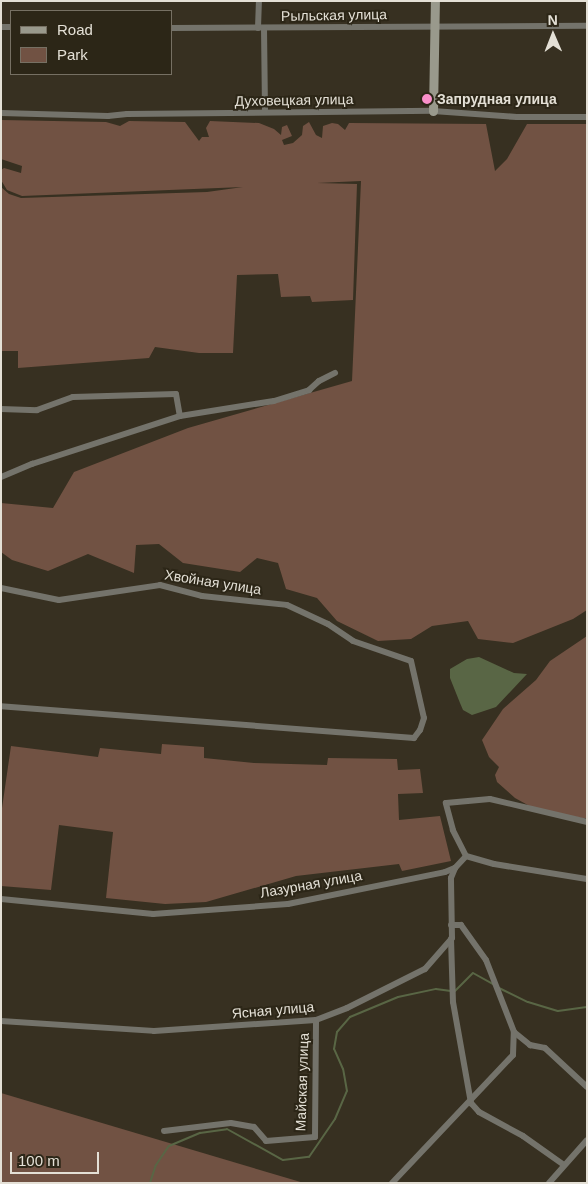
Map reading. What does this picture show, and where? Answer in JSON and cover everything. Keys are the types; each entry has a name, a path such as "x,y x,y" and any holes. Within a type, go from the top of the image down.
{"street":[{"path":"259,1 265,112"},
{"path":"433,110 435,1"},
{"name":"Рыльская улица","path":"172,28 435,25 587,26"},
{"name":"Духовецкая улица","path":"1,113 108,116 127,114 433,110 517,117 587,117"},
{"path":"1,477 32,464 180,416 274,401 309,390 319,380 335,373"},
{"path":"1,409 37,410 73,397 176,394 180,416"},
{"name":"Хвойная улица","path":"1,588 59,600 160,585 202,596 287,605 328,624 353,640 411,660 424,718 420,730 414,738 1,706"},
{"path":"587,822 490,799 446,802 453,830 466,856 494,864 587,879"},
{"path":"466,856 455,868 451,878 451,939 453,1002 470,1100 479,1112 523,1136 564,1165"},
{"name":"Лазурная улица","path":"1,899 153,914 288,904 455,868"},
{"path":"392,1183 513,1055 514,1032 486,960 472,944 461,925 451,925"},
{"name":"Ясная улица","path":"1,1021 154,1031 316,1020 347,1008 425,970 451,939"},
{"name":"Майская улица","path":"164,1131 231,1123 254,1126 266,1142 315,1137 316,1020"},
{"path":"514,1032 530,1045 545,1048 583,1086 587,1086"},
{"path":"549,1183 587,1140"}],"green space":[{"path":"1,120 106,122 120,126 129,121 185,122 199,141 202,137 209,137 206,128 210,121 259,123 274,129 281,135 282,127 287,125 292,136 282,140 284,145 293,143 302,135 303,126 309,122 316,135 322,138 323,126 332,123 338,124 345,130 349,123 486,124 495,171 507,159 527,124 587,124 587,610 573,619 513,643 478,639 468,621 432,626 411,639 378,641 337,621 317,598 286,589 278,563 257,558 240,572 183,563 159,544 136,545 134,573 88,554 48,571 12,560 1,552 1,503 53,508 74,472 188,428 352,381 361,181 317,183 357,184 353,300 312,302 310,296 281,297 278,274 237,275 233,353 199,353 155,347 149,358 18,368 18,351 1,351 1,187 9,194 21,198 207,192 243,187 22,196 7,190 1,180 1,170 4,168 21,173 22,166 1,159"},
{"path":"587,636 587,818 582,818 535,809 515,798 497,782 495,775 499,767 489,757 482,740 503,709 536,680 550,661"},
{"path":"162,744 204,747 204,758 254,763 327,765 328,758 397,759 398,770 420,769 423,793 398,794 399,820 440,816 451,861 402,871 399,864 296,876 206,902 165,904 106,898 113,832 59,825 51,890 1,886 1,815 11,746 98,757 100,748 161,754"},
{"path":"1,1093 304,1183 1,1183"}],"shaded area":[{"path":"479,657 514,673 527,674 496,707 472,715 463,710 450,678 450,669 467,659"}],"waterway":[{"path":"455,991 473,973 493,984"},
{"path":"499,988 528,1002 558,1011 587,1007"},
{"path":"150,1183 156,1165 169,1146 200,1133 227,1129 283,1160 309,1157 335,1119 347,1091 343,1069 334,1049 337,1032 350,1017 398,997 436,989 451,991"}],"place":[{"name":"Запрудная улица","path":"427,99"}]}
